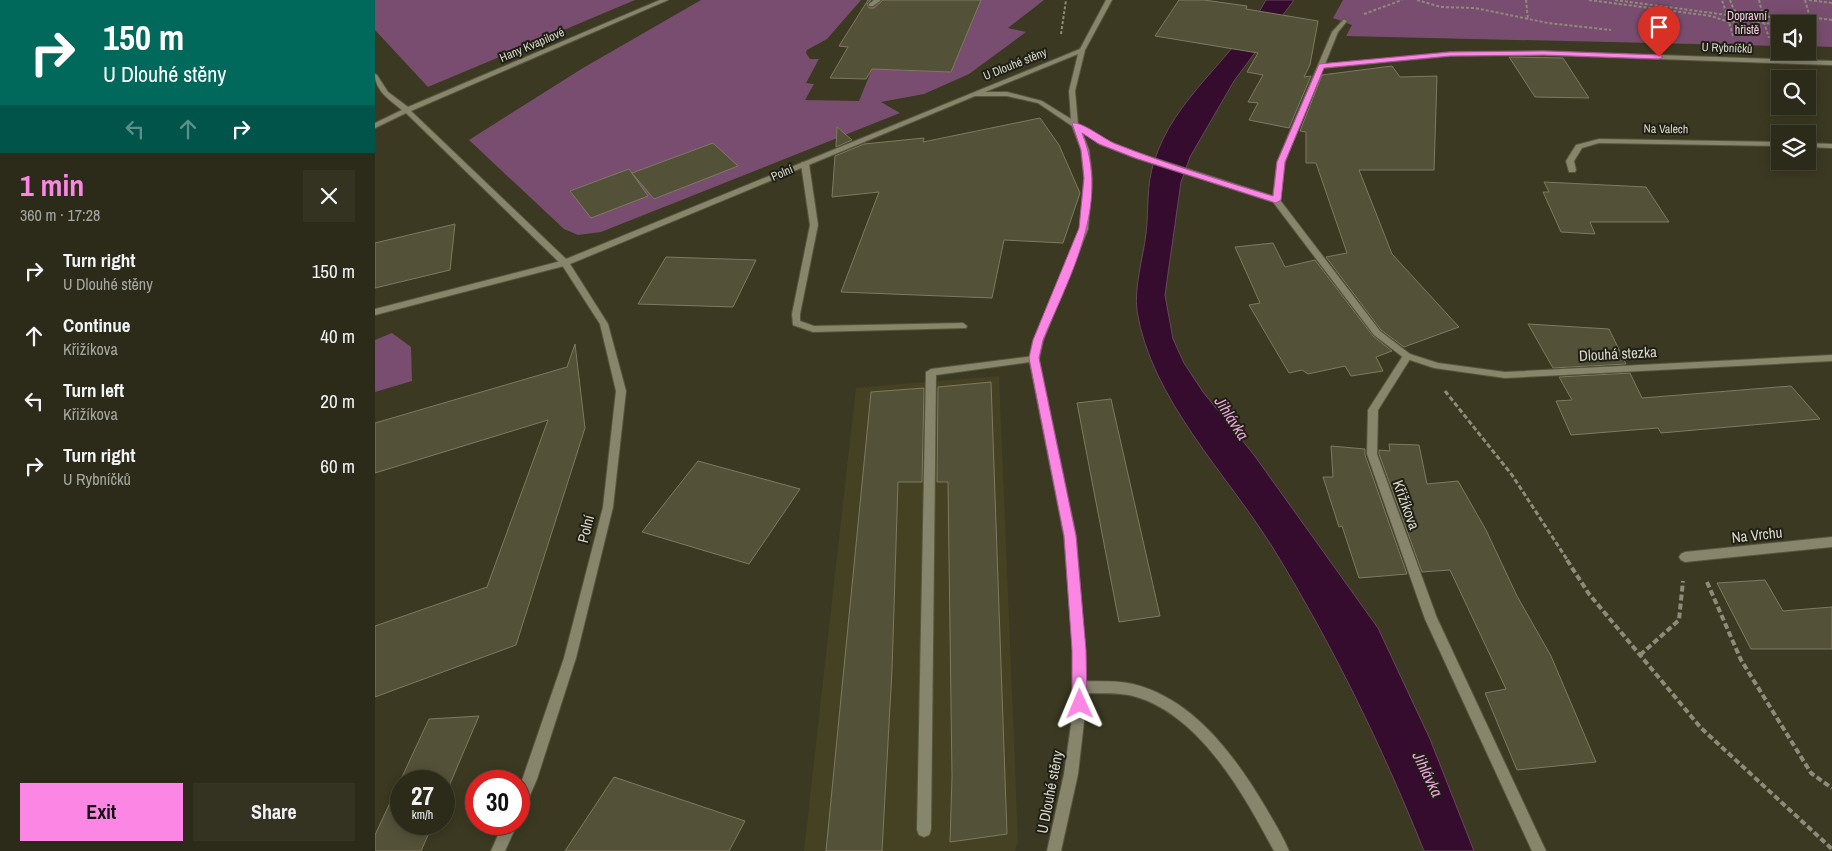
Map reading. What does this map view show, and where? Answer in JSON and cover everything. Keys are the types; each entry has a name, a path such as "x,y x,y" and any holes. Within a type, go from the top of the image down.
{"street":[{"name":"Hany Kvapilové","path":"407,110 665,0"},
{"path":"871,5 879,0"},
{"name":"U Dlouhé stěny","path":"1054,851 1071,774 1080,704 1070,536 1034,358 1038,340 1083,228 1088,178 1085,150 1075,124 1072,91 1083,50 1109,0"},
{"path":"1344,21 1335,32 1281,162 1276,200 1377,333 1407,356"},
{"name":"U Dlouhé stěny","path":"974,94 1083,50"},
{"name":"U Rybníčků","path":"1322,66 1450,54 1534,53 1832,62"},
{"name":"Polní","path":"375,76 385,93 407,110 565,264 604,324 621,391 605,516 570,658 530,779"},
{"name":"Polní","path":"375,312 565,264 974,94"},
{"name":"U Dlouhé stěny","path":"974,94 1007,94 1029,98 1047,106 1102,142 1138,156 1212,178 1276,200"},
{"path":"375,126 407,110"},
{"name":"Na Valech","path":"1572,170 1570,161 1579,147 1599,141 1771,144"},
{"path":"1816,145 1832,146"},
{"name":"Polní","path":"805,164 814,225 795,314 796,323 813,329 963,326"},
{"name":"Dlouhá stezka","path":"1407,356 1437,366 1505,375 1832,358"},
{"name":"Křižíkova","path":"1407,356 1373,410 1372,454 1431,619 1539,851"},
{"path":"924,830 931,372 1034,358"},
{"name":"Na Vrchu","path":"1691,556 1832,542"},
{"path":"1079,687 1132,690 1153,697 1178,711 1197,727 1225,760 1259,807 1281,851"},
{"path":"498,851 505,835"}],"path":[{"path":"1344,21 1402,0"},
{"path":"1417,0 1429,5 1475,8 1528,20 1614,30"},
{"path":"1526,0 1528,20"},
{"path":"1589,0 1711,16 1729,22 1743,20 1771,24"},
{"path":"1615,0 1771,19"},
{"path":"1722,0 1733,36 1723,36"},
{"path":"1730,0 1733,10 1763,18"},
{"path":"1759,0 1769,38 1760,38"},
{"path":"1805,0 1810,15"},
{"path":"1809,0 1832,4"},
{"path":"1816,18 1832,20"},
{"path":"1442,387 1512,474 1589,594 1701,728 1832,849"},
{"path":"1640,655 1679,620 1691,556"},
{"path":"1691,556 1741,660 1811,773 1832,788"}],"shaded area":[{"path":"999,376 1018,842 1015,851 804,851 856,388"}],"green space":[{"path":"375,0 635,0 428,87 375,30"},
{"path":"701,0 861,0 827,39 807,50 806,53 810,59 819,59 806,83 814,84 805,100 859,101 872,69 951,72 967,32 871,15 869,5 874,0 1044,0 1008,28 1026,32 969,74 924,94 881,102 900,113 601,232 578,235 564,229 469,140 583,68"},
{"name":"Dopravní hřistě","path":"1343,0 1832,0 1832,47 1816,46 1816,15 1771,15 1771,46 1346,36 1352,25 1333,18"},
{"path":"392,333 411,347 412,381 375,392 375,340"}],"water":[{"name":"Jihlávka","path":"1266,0 1294,0 1234,81 1190,157 1181,182 1165,295 1173,339 1184,363 1203,392 1254,455 1378,628 1430,739 1474,851 1424,851 1391,773 1336,658 1273,548 1174,405 1158,375 1145,343 1137,311 1136,301 1146,234 1151,171 1163,139 1175,118 1238,41"}],"building":[{"path":"868,0 871,0 867,4 869,8 874,8 883,0 981,0 951,72 872,69 866,79 830,78 848,47 839,46"},
{"path":"1179,0 1204,0 1247,6 1246,9 1318,21 1310,65 1304,77 1311,76 1289,128 1249,120 1258,103 1248,102 1263,75 1247,72 1258,53 1155,36"},
{"path":"1509,57 1563,58 1589,98 1535,97"},
{"path":"1392,66 1400,77 1437,76 1434,170 1359,170 1392,254 1459,327 1404,347 1381,330 1326,257 1347,253 1316,163 1306,163 1306,132 1300,131 1322,75"},
{"path":"1040,118 1059,145 1080,193 1063,243 1004,240 992,298 841,292 879,192 832,197 835,156 864,144 924,138 923,142"},
{"path":"837,127 852,140 836,147"},
{"path":"713,143 738,166 654,199 632,173"},
{"path":"629,169 648,196 591,218 570,191"},
{"path":"1544,182 1646,187 1669,222 1590,222 1595,234 1561,232 1543,192 1549,192"},
{"path":"455,224 450,270 375,288 375,243"},
{"path":"1273,243 1285,267 1315,260 1373,336 1392,351 1376,357 1383,371 1351,376 1345,366 1308,374 1302,370 1289,373 1249,305 1260,303 1235,247"},
{"path":"666,257 756,260 733,307 638,304"},
{"path":"1528,324 1609,329 1626,364 1553,368"},
{"path":"575,344 585,428 516,645 375,697 375,626 487,587 548,420 375,473 375,423 567,367"},
{"path":"1630,373 1642,398 1791,386 1820,419 1661,433 1658,428 1571,435 1556,401 1572,400 1559,377"},
{"path":"991,382 1007,834 950,842 952,777 948,482 937,482 938,387"},
{"path":"924,388 922,482 898,482 892,670 882,851 826,851 871,392"},
{"path":"1111,399 1160,616 1119,622 1077,403"},
{"path":"1389,444 1419,445 1427,484 1458,481 1486,530 1517,596 1551,656 1596,762 1517,770 1485,693 1506,689 1450,570 1422,572 1379,454 1379,450 1390,451"},
{"path":"1331,446 1365,449 1365,455 1407,574 1359,578 1342,526 1339,527 1323,477 1333,477"},
{"path":"698,461 800,489 749,564 642,532"},
{"path":"1765,580 1783,611 1832,607 1832,649 1751,649 1717,583"},
{"path":"479,716 455,772 455,770 405,770 429,719"},
{"path":"614,777 745,821 729,851 565,851"},
{"path":"390,803 390,835 428,835 421,851 375,851 375,835"}],"route":[{"path":"1080,704 1079,650 1070,536 1034,358 1038,340 1083,228 1088,178 1085,150 1075,124 1102,142 1138,156 1212,178 1276,200 1281,162 1322,66 1450,54 1544,53 1659,57"}]}
